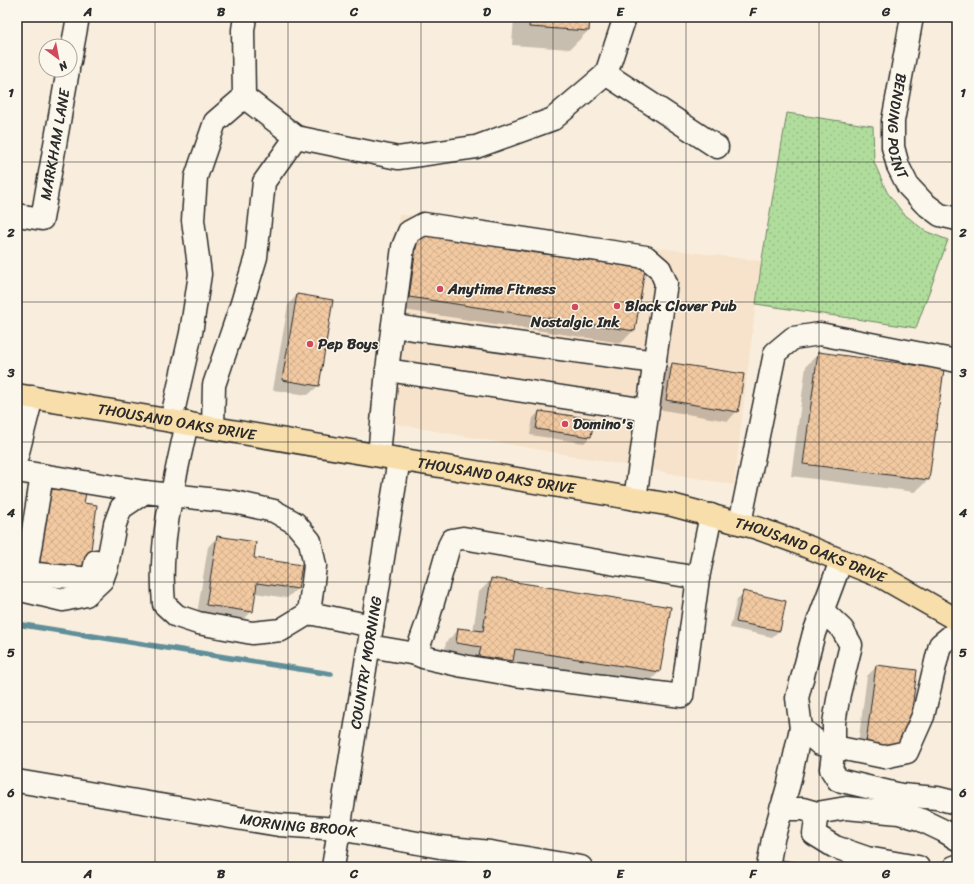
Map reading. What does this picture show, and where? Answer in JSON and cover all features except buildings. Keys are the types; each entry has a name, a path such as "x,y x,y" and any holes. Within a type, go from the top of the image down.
{"main road":[{"name":"THOUSAND OAKS DRIVE","path":"25,396 672,505 740,523 796,542 882,577 957,620"}],"street":[{"path":"74,38 78,17"},
{"path":"245,17 243,30 244,96 215,122 196,177 193,220 200,274 167,520 163,588 164,604 177,616 198,623 252,633 280,630 309,613"},
{"path":"244,96 296,137 398,158 476,147 553,118 606,74 624,17"},
{"name":"BENDING POINT","path":"912,17 893,121 893,147 898,166 908,186 924,203 940,215 957,219"},
{"path":"606,74 718,147"},
{"name":"MARKHAM LANE","path":"17,214 42,219 67,78"},
{"path":"213,428 214,385 256,258 264,182 296,137"},
{"name":"COUNTRY MORNING","path":"333,867 371,636 389,457 387,370 403,247 409,232 424,224 646,257 660,269 666,284 635,499"},
{"path":"393,326 655,362"},
{"path":"740,523 775,352 793,338 820,334 957,361"},
{"path":"387,370 648,410"},
{"path":"17,456 25,396"},
{"path":"17,471 145,492 234,502 274,511 295,523 310,541 315,566 309,613"},
{"path":"42,475 26,574 92,579 106,517 145,492"},
{"path":"17,589 63,600 86,596 102,580 107,566 115,524 121,508"},
{"path":"309,613 423,657 463,666 515,675 682,696 698,578 711,516"},
{"path":"416,654 452,540 463,538 698,578"},
{"path":"768,867 773,839 789,783 801,728 798,698 814,633 841,561"},
{"path":"823,612 842,629 851,645 839,694 834,723 834,747 831,769 838,780 901,795 937,798 957,803"},
{"path":"801,728 820,744 884,758 907,752 923,716 940,645 957,631"},
{"name":"MORNING BROOK","path":"17,781 279,825 339,830 440,847 490,852 581,867"},
{"path":"781,809 803,809 816,813 846,808 898,813 944,830 957,839"},
{"path":"816,813 814,834 835,847 867,858 918,867"}],"shaded area":[{"path":"399,214 761,261 734,485 369,419"}],"green space":[{"path":"787,113 873,126 874,162 887,192 903,213 925,231 948,240 916,328 756,304 762,259"}],"waterway":[{"path":"17,624 331,674"}],"place":[{"name":"Anytime Fitness","path":"440,289"},
{"name":"Black Clover Pub","path":"617,306"},
{"name":"Nostalgic Ink","path":"575,307"},
{"name":"Pep Boys","path":"310,344"},
{"name":"Domino's","path":"565,424"}]}
